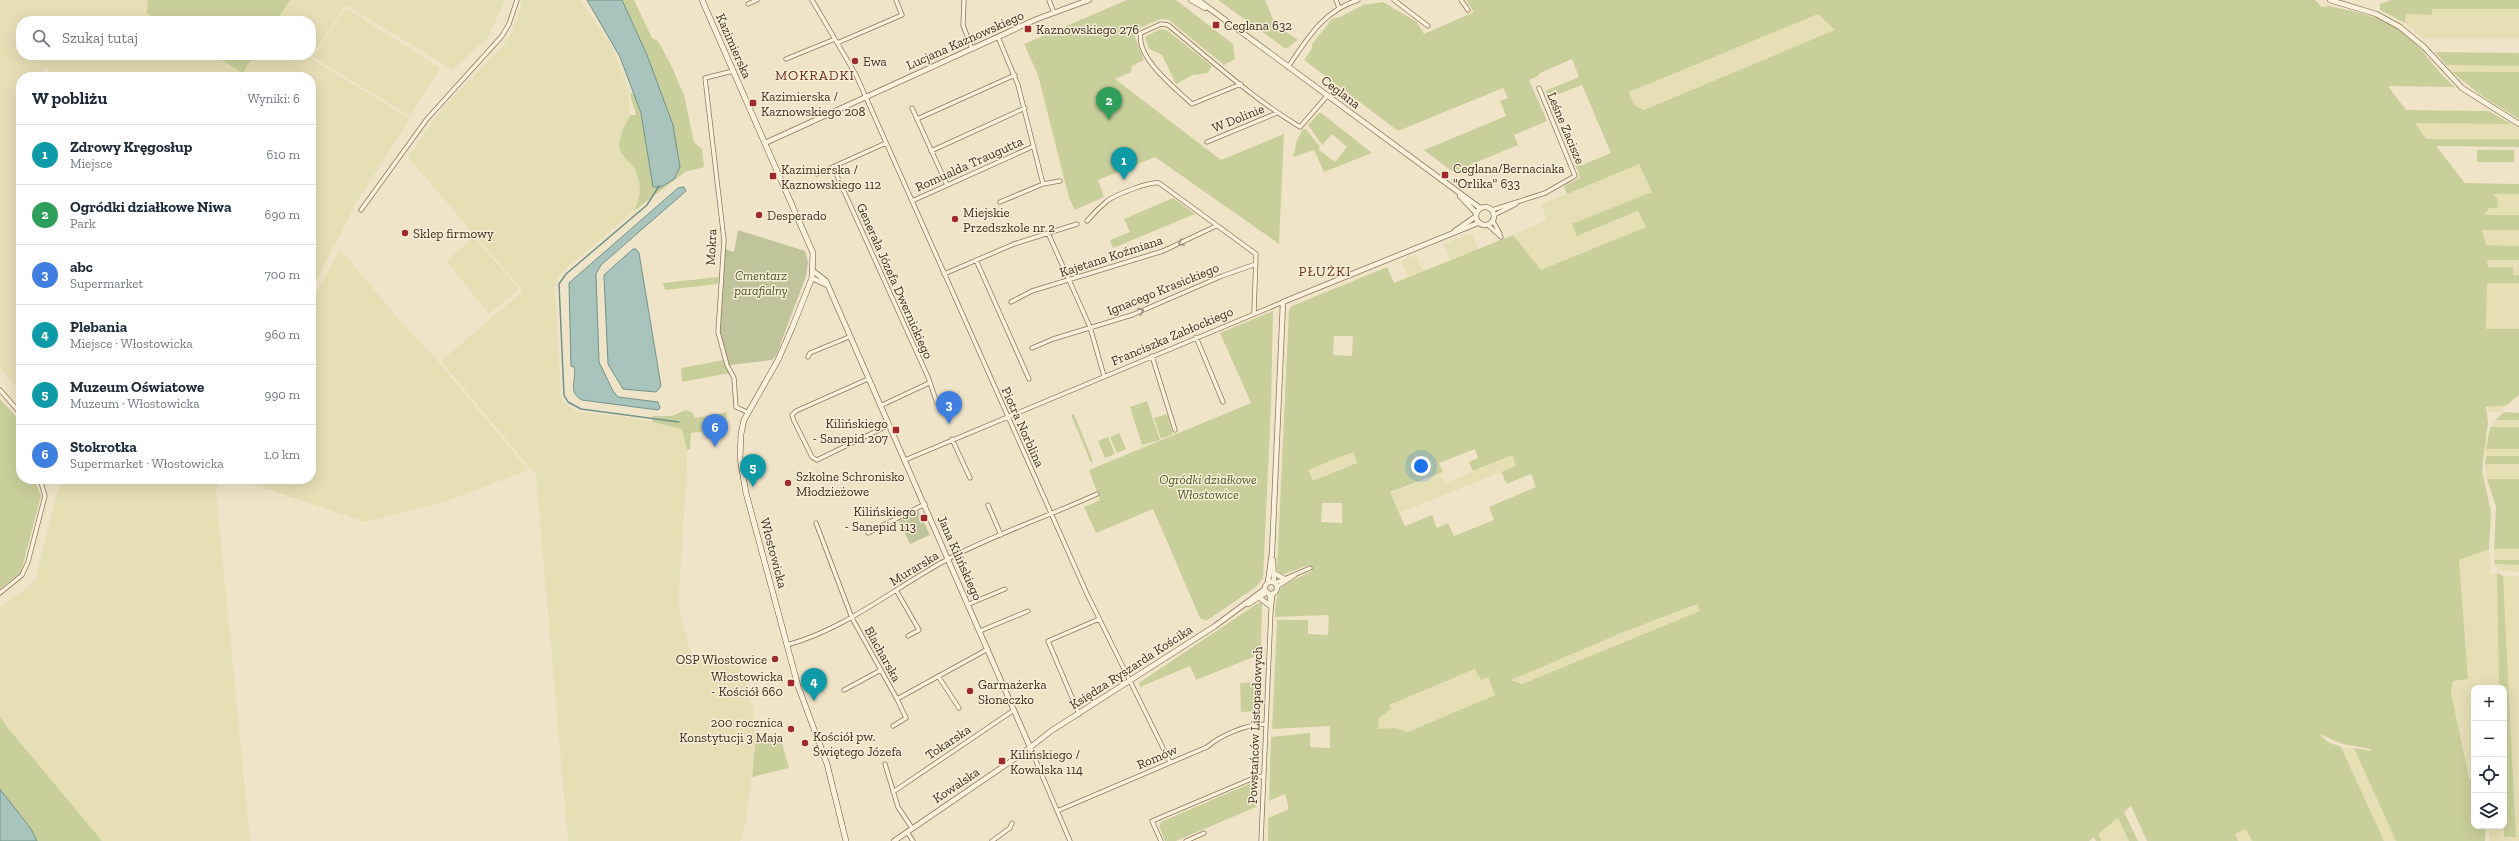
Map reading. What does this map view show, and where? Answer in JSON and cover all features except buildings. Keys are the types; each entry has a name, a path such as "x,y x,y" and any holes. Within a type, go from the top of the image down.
{"main road":[{"name":"Kazimierska","path":"702,0 811,247 814,271 812,278"},
{"name":"Włostowicka","path":"812,278 778,360 747,412 740,441 743,479 798,686 827,764 846,841"}],"street":[{"path":"362,210 427,119 502,36 509,24 516,0"},
{"path":"748,4 757,0"},
{"name":"Piotra Norblina","path":"812,0 853,70 866,97 1051,514 1099,619 1131,680 1170,762"},
{"path":"786,59 902,15 896,0"},
{"path":"964,0 963,24 972,49"},
{"path":"1049,0 1054,13"},
{"name":"Lucjana Kaznowskiego","path":"765,143 998,37 1089,0"},
{"name":"Ceglana","path":"1191,0 1212,12"},
{"name":"Ceglana","path":"1198,0 1212,12 1456,192 1480,208"},
{"path":"1336,0 1339,8"},
{"path":"1288,67 1316,26 1339,8 1358,0"},
{"path":"1394,0 1428,26"},
{"path":"1460,0 1468,10"},
{"path":"2330,0 2376,14 2400,27 2424,47 2460,86 2519,124"},
{"path":"1240,84 1192,104 1151,64 1140,39 1142,33 1145,30 1161,24 1168,25 1277,113 1300,127 1327,96"},
{"path":"998,37 1015,75 1025,108 1043,184"},
{"name":"Mokra","path":"733,71 705,78 724,240 718,332 727,365 734,378 736,406 747,412"},
{"path":"917,119 1015,75"},
{"name":"Leśne Zacisze","path":"1522,201 1545,193 1575,176 1539,88"},
{"path":"912,108 947,185"},
{"path":"932,150 1025,108"},
{"name":"W Dolinie","path":"1207,142 1277,113"},
{"path":"817,174 886,143"},
{"name":"Romualda Traugutta","path":"912,200 1034,146"},
{"name":"Generała Józefa Dwernickiego","path":"833,167 928,377 937,403"},
{"path":"1000,202 1043,184 1060,181"},
{"path":"1087,221 1108,200 1154,182 1254,252 1256,264 1254,313"},
{"name":"Ceglana","path":"1456,192 1475,215"},
{"path":"1492,210 1522,201"},
{"path":"1494,215 1522,201"},
{"path":"1486,207 1492,210 1494,215 1493,221 1502,237 1488,225 1478,223 1475,215 1480,208 1486,207"},
{"name":"Franciszka Zabłockiego","path":"1449,235 1475,215"},
{"path":"1488,225 1493,221"},
{"name":"Franciszka Zabłockiego","path":"904,460 1254,313 1478,223"},
{"path":"944,274 1014,244 1077,224"},
{"name":"Kajetana Koźmiana","path":"1011,302 1032,291 1163,251 1216,226"},
{"path":"1048,233 1090,327 1104,376"},
{"path":"976,260 1029,379"},
{"name":"Ignacego Krasickiego","path":"1032,348 1053,338 1132,315 1200,285 1256,264"},
{"name":"Jana Kilińskiego","path":"814,271 825,278 849,337 949,558 1070,841"},
{"path":"812,278 827,285"},
{"path":"1269,592 1273,584 1272,552 1283,302"},
{"path":"808,357 810,353 849,337"},
{"path":"1196,337 1224,402"},
{"path":"1152,356 1175,430"},
{"path":"868,379 796,411 792,415 812,457 817,460 889,425"},
{"path":"880,406 929,383"},
{"path":"0,390 16,408"},
{"path":"952,439 970,478"},
{"path":"0,593 22,575 28,562 44,496 41,484"},
{"name":"Murarska","path":"787,645 822,633 852,618 949,558 1097,494"},
{"path":"868,533 925,504"},
{"path":"988,505 1001,535"},
{"name":"Blacharska","path":"816,523 852,618 906,718 893,726"},
{"path":"1269,592 1273,584 1274,573 1272,552"},
{"path":"1273,584 1310,568"},
{"path":"1274,573 1283,578"},
{"path":"1273,584 1283,578 1296,574"},
{"path":"968,604 1005,589"},
{"path":"896,590 919,630 908,636"},
{"name":"Księdza Ryszarda Kościka","path":"1245,605 1269,592"},
{"name":"Księdza Ryszarda Kościka","path":"1030,747 1245,605 1269,592"},
{"name":"Powstańców Listopadowych","path":"1261,841 1270,607 1269,592"},
{"path":"1260,598 1270,607"},
{"path":"980,631 1028,612"},
{"path":"1079,714 1048,640 1099,619"},
{"path":"897,700 988,649"},
{"path":"844,690 881,670"},
{"path":"938,676 959,708"},
{"name":"Tokarska","path":"893,792 1014,710"},
{"name":"Romów","path":"1057,810 1207,747 1223,737 1254,725 1266,724"},
{"name":"Kowalska","path":"894,841 1030,747"},
{"path":"885,764 898,807 912,828"},
{"path":"1161,841 1152,821 1256,776 1264,776"},
{"path":"992,841 1010,828 1012,823"},
{"path":"907,832 913,841"},
{"path":"1186,841 1204,833"}],"shaded area":[{"path":"0,0 505,0 488,37 453,70 346,5 316,49 316,16 16,16 16,60 313,60 410,119 356,203 316,281 316,72 51,72 45,68 43,72 16,72 16,387 6,377 0,367"},
{"path":"522,0 580,0 611,45 628,87 630,115 619,143 620,150 632,164 638,178 641,192 639,201 634,211 561,273 557,280 555,288 561,397 567,405 578,412 628,417 683,429 687,450 687,470 678,606 689,647 695,659 737,655 753,708 756,736 746,823 740,841 568,841 536,475 441,361 523,291 408,157 446,104 501,48 513,31"},
{"path":"346,8 440,68 410,116 316,59 316,53"},
{"path":"2432,9 2519,9 2519,38 2422,38 2405,23 2406,14 2431,15"},
{"path":"1818,14 1835,30 1644,110 1634,105 1629,92"},
{"path":"2446,65 2519,66 2519,72 2452,72"},
{"path":"2414,123 2511,124 2519,129 2519,139 2426,139"},
{"path":"1639,163 1652,192 1577,236 1639,211 1646,227 1541,270 1513,235 1547,220 1541,205"},
{"path":"2493,194 2519,194 2519,215 2484,215 2495,199"},
{"path":"2482,230 2519,230 2519,246 2486,245"},
{"path":"1468,234 1472,234 1478,249 1450,260 1444,244"},
{"path":"474,237 519,289 489,314 446,261"},
{"path":"340,249 402,323 436,359 528,470 444,502 365,522 253,484 316,484 316,294"},
{"path":"1416,255 1423,271 1408,277 1401,261"},
{"path":"2487,260 2519,260 2519,275 2513,275 2512,267 2487,267"},
{"path":"2487,282 2519,283 2519,329 2486,329"},
{"path":"2507,405 2500,412 2489,412 2488,406"},
{"path":"2496,420 2519,420 2519,427 2490,427"},
{"path":"2486,449 2519,449 2519,456 2486,456"},
{"path":"1353,452 1357,463 1313,481 1308,470"},
{"path":"1512,455 1517,466 1399,513 1390,493 1440,474 1444,484"},
{"path":"2485,464 2519,464 2519,479 2487,479"},
{"path":"62,484 218,484 216,493 250,841 102,841 0,717 0,608 35,581 57,493"},
{"path":"2489,549 2491,574 2497,573 2499,685 2471,685 2471,774 2468,773 2451,692 2453,681 2468,679 2459,560"},
{"path":"2494,549 2519,549 2519,560 2494,560"},
{"path":"2495,564 2519,565 2519,572 2498,570"},
{"path":"2503,576 2519,576 2519,841 2489,841 2489,829 2504,829 2504,837 2516,837"},
{"path":"1697,604 1700,612 1522,684 1510,680 1621,633"},
{"path":"1476,669 1488,677 1495,695 1408,732 1394,728 1378,729 1379,718 1390,709 1388,705"},
{"path":"2341,747 2354,748 2396,841 2384,841"},
{"path":"2118,818 2129,841 2101,841 2098,834"},
{"path":"2246,829 2252,841 2238,841 2235,834"}],"green space":[{"path":"148,0 290,0 279,16 152,16 147,13"},
{"path":"622,0 634,0 652,38 658,41 671,65 684,95 694,142 702,149 704,167 685,172 634,211 640,193 638,176 632,165 622,154 619,146 622,132 630,115 636,115 630,94 633,93 641,113 652,181 673,125 647,55"},
{"path":"1127,0 1176,0 1233,44 1235,59 1224,65 1169,20 1161,19 1137,29 1135,37 1144,60 1132,66 1131,72 1115,79 1221,160 1284,134 1279,244 1155,157 1098,180 1104,197 1075,210 1069,198 1038,75 1024,44"},
{"path":"1218,0 1265,0 1275,24 1298,40 1286,49"},
{"path":"1466,0 2315,0 2322,7 2329,6 2361,13 2381,20 2400,30 2421,49 2455,87 2388,86 2406,110 2489,111 2511,124 2415,123 2426,139 2519,139 2519,147 2436,146 2465,183 2519,184 2519,194 2493,194 2498,200 2497,208 2489,208 2484,215 2519,215 2519,230 2482,230 2486,245 2519,246 2519,260 2487,260 2488,267 2513,267 2513,275 2519,275 2519,283 2487,283 2486,329 2519,329 2519,395 2507,405 2486,407 2488,422 2482,471 2491,512 2489,549 2459,560 2468,679 2453,681 2451,692 2469,778 2471,778 2471,829 2486,829 2485,841 2396,841 2354,748 2371,751 2371,749 2342,744 2318,733 2328,742 2341,747 2384,841 2252,841 2246,829 2235,834 2238,841 2147,841 2131,806 2124,812 2138,841 2129,841 2118,818 2098,834 2101,841 2096,841 2094,837 2089,841 1268,841 1268,818 1289,809 1285,794 1269,801 1271,737 1310,733 1310,747 1330,748 1330,726 1272,729 1277,620 1308,620 1308,634 1328,635 1329,615 1275,617 1277,597 1283,586 1312,571 1309,565 1284,574 1279,572 1277,569 1289,310 1292,306 1387,267 1394,283 1513,235 1541,270 1646,227 1638,211 1577,236 1572,224 1652,192 1639,164 1567,194 1564,186 1580,178 1575,163 1582,165 1611,153 1582,85 1548,98 1545,91 1579,77 1572,59 1540,73 1538,76 1529,80 1547,121 1514,135 1518,145 1453,172 1424,150 1506,116 1500,101 1508,98 1503,88 1398,131 1304,60 1312,49 1312,44 1332,19 1340,17 1363,5 1383,2 1417,22 1424,34 1474,12","holes":["1818,14 1835,30 1644,110 1634,105 1629,92","1334,336 1353,336 1352,356 1333,355","1475,449 1478,458 1469,462 1473,471 1512,455 1516,466 1501,472 1507,484 1531,474 1536,487 1489,507 1494,520 1454,536 1448,523 1437,528 1432,515 1405,526 1390,492 1443,472 1439,463","1353,452 1357,463 1313,481 1308,470","1322,503 1342,503 1342,523 1321,522","1697,604 1700,611 1522,684 1511,680 1621,633","1475,669 1481,680 1488,677 1495,695 1408,732 1394,728 1378,729 1379,718 1391,709 1389,705"]},
{"path":"2392,0 2519,0 2519,9 2432,9 2432,15 2406,14 2405,23 2380,10 2380,4"},
{"path":"1160,29 1168,31 1212,66 1208,73 1193,75 1176,84 1162,55 1149,49 1145,37"},
{"path":"2435,52 2519,53 2519,66 2446,65"},
{"path":"222,60 251,60 244,72"},
{"path":"2452,72 2519,72 2519,119 2479,94"},
{"path":"1320,112 1372,153 1324,172 1314,150 1293,157 1297,140 1303,129 1306,129 1320,147 1318,149 1335,162 1347,147 1332,134 1322,145 1308,125"},
{"path":"2477,150 2514,150 2514,162 2477,162"},
{"path":"1173,198 1195,214 1113,248 1110,240 1130,232 1124,219"},
{"name":"Cmentarz parafialny","path":"738,230 805,251 808,262 806,276 776,356 772,360 729,365 718,329 725,249 734,252"},
{"path":"719,277 718,284 665,290 663,283"},
{"name":"Ogródki działkowe Włostowice","path":"1273,311 1271,406 1263,578 1256,587 1206,621 1200,618 1153,509 1096,533 1084,507 1100,500 1089,470 1251,403 1220,333"},
{"path":"724,360 729,373 682,382 681,368"},
{"path":"0,399 16,417 16,484 36,484 41,496 21,572 0,589"},
{"path":"1147,401 1160,440 1142,445 1130,407"},
{"path":"686,410 692,412 695,418 727,412 726,428 691,433 690,449 687,450 682,429 652,422 653,416 672,416"},
{"path":"2504,412 2519,413 2519,420 2496,420"},
{"path":"1074,414 1093,461 1091,463 1071,415"},
{"path":"1167,414 1173,434 1161,439 1154,418"},
{"path":"2490,427 2519,427 2519,449 2486,449"},
{"path":"1119,433 1126,449 1117,453 1110,437"},
{"path":"1108,437 1115,454 1105,458 1098,441"},
{"path":"2486,456 2519,456 2519,464 2485,464"},
{"path":"2487,479 2519,479 2519,549 2494,549 2496,507"},
{"path":"918,510 930,535 910,544 898,519"},
{"path":"2494,560 2519,560 2519,565 2495,564"},
{"path":"2497,573 2503,576 2516,837 2504,837 2504,829 2507,829 2507,685 2499,685"},
{"path":"1258,603 1262,603 1261,654 1196,680 1190,666 1140,687 1139,683"},
{"path":"1257,682 1258,711 1241,712 1240,683"},
{"path":"0,717 102,841 37,841 31,829 0,789"},
{"path":"756,736 780,736 789,768 752,777"},
{"path":"1256,781 1256,807 1176,841 1165,841 1159,826 1161,822"}],"water":[{"path":"587,0 622,0 647,55 673,125 680,167 674,179 661,187 653,187 641,113 620,57"},
{"path":"684,187 686,191 601,265 596,274 599,362 613,391 618,397 658,402 660,408 658,410 582,400 577,397 575,393 575,372 574,367 571,366 569,283 678,188"},
{"path":"633,249 636,249 639,253 661,386 656,392 623,389 608,364 604,275"},
{"path":"0,789 31,829 37,841 0,841"}],"waterway":[{"path":"659,186 647,205 566,274 559,284 564,395 568,402 581,409 679,422"}],"place":[{"name":"Ceglana 632","path":"1216,25"},
{"name":"Kaznowskiego 276","path":"1028,29"},
{"name":"Ewa","path":"855,61"},
{"name":"Kazimierska / Kaznowskiego 208","path":"753,103"},
{"name":"Ogródki działkowe Niwa","path":"1109,120"},
{"name":"Ceglana/Bernaciaka \"Orlika\" 633","path":"1445,175"},
{"name":"Kazimierska / Kaznowskiego 112","path":"773,176"},
{"name":"Zdrowy Kręgosłup","path":"1124,180"},
{"name":"Desperado","path":"759,215"},
{"name":"Miejskie Przedszkole nr 2","path":"955,219"},
{"name":"Sklep firmowy","path":"405,233"},
{"name":"abc","path":"949,424"},
{"name":"Kilińskiego - Sanepid 207","path":"896,430"},
{"name":"Stokrotka","path":"715,447"},
{"name":"Szkolne Schronisko Młodzieżowe","path":"788,483"},
{"name":"Muzeum Oświatowe","path":"753,487"},
{"name":"Kilińskiego - Sanepid 113","path":"924,518"},
{"name":"OSP Włostowice","path":"775,659"},
{"name":"Włostowicka - Kościół 660","path":"791,683"},
{"name":"Garmażerka Słoneczko","path":"970,691"},
{"name":"Plebania","path":"814,701"},
{"name":"200 rocznica Konstytucji 3 Maja","path":"791,729"},
{"name":"Kościół pw. Świętego Józefa","path":"805,743"},
{"name":"Kilińskiego / Kowalska 114","path":"1002,761"}],"district":[{"name":"MOKRADKI","path":"815,75"},
{"name":"PŁUŻKI","path":"1325,271"}]}
